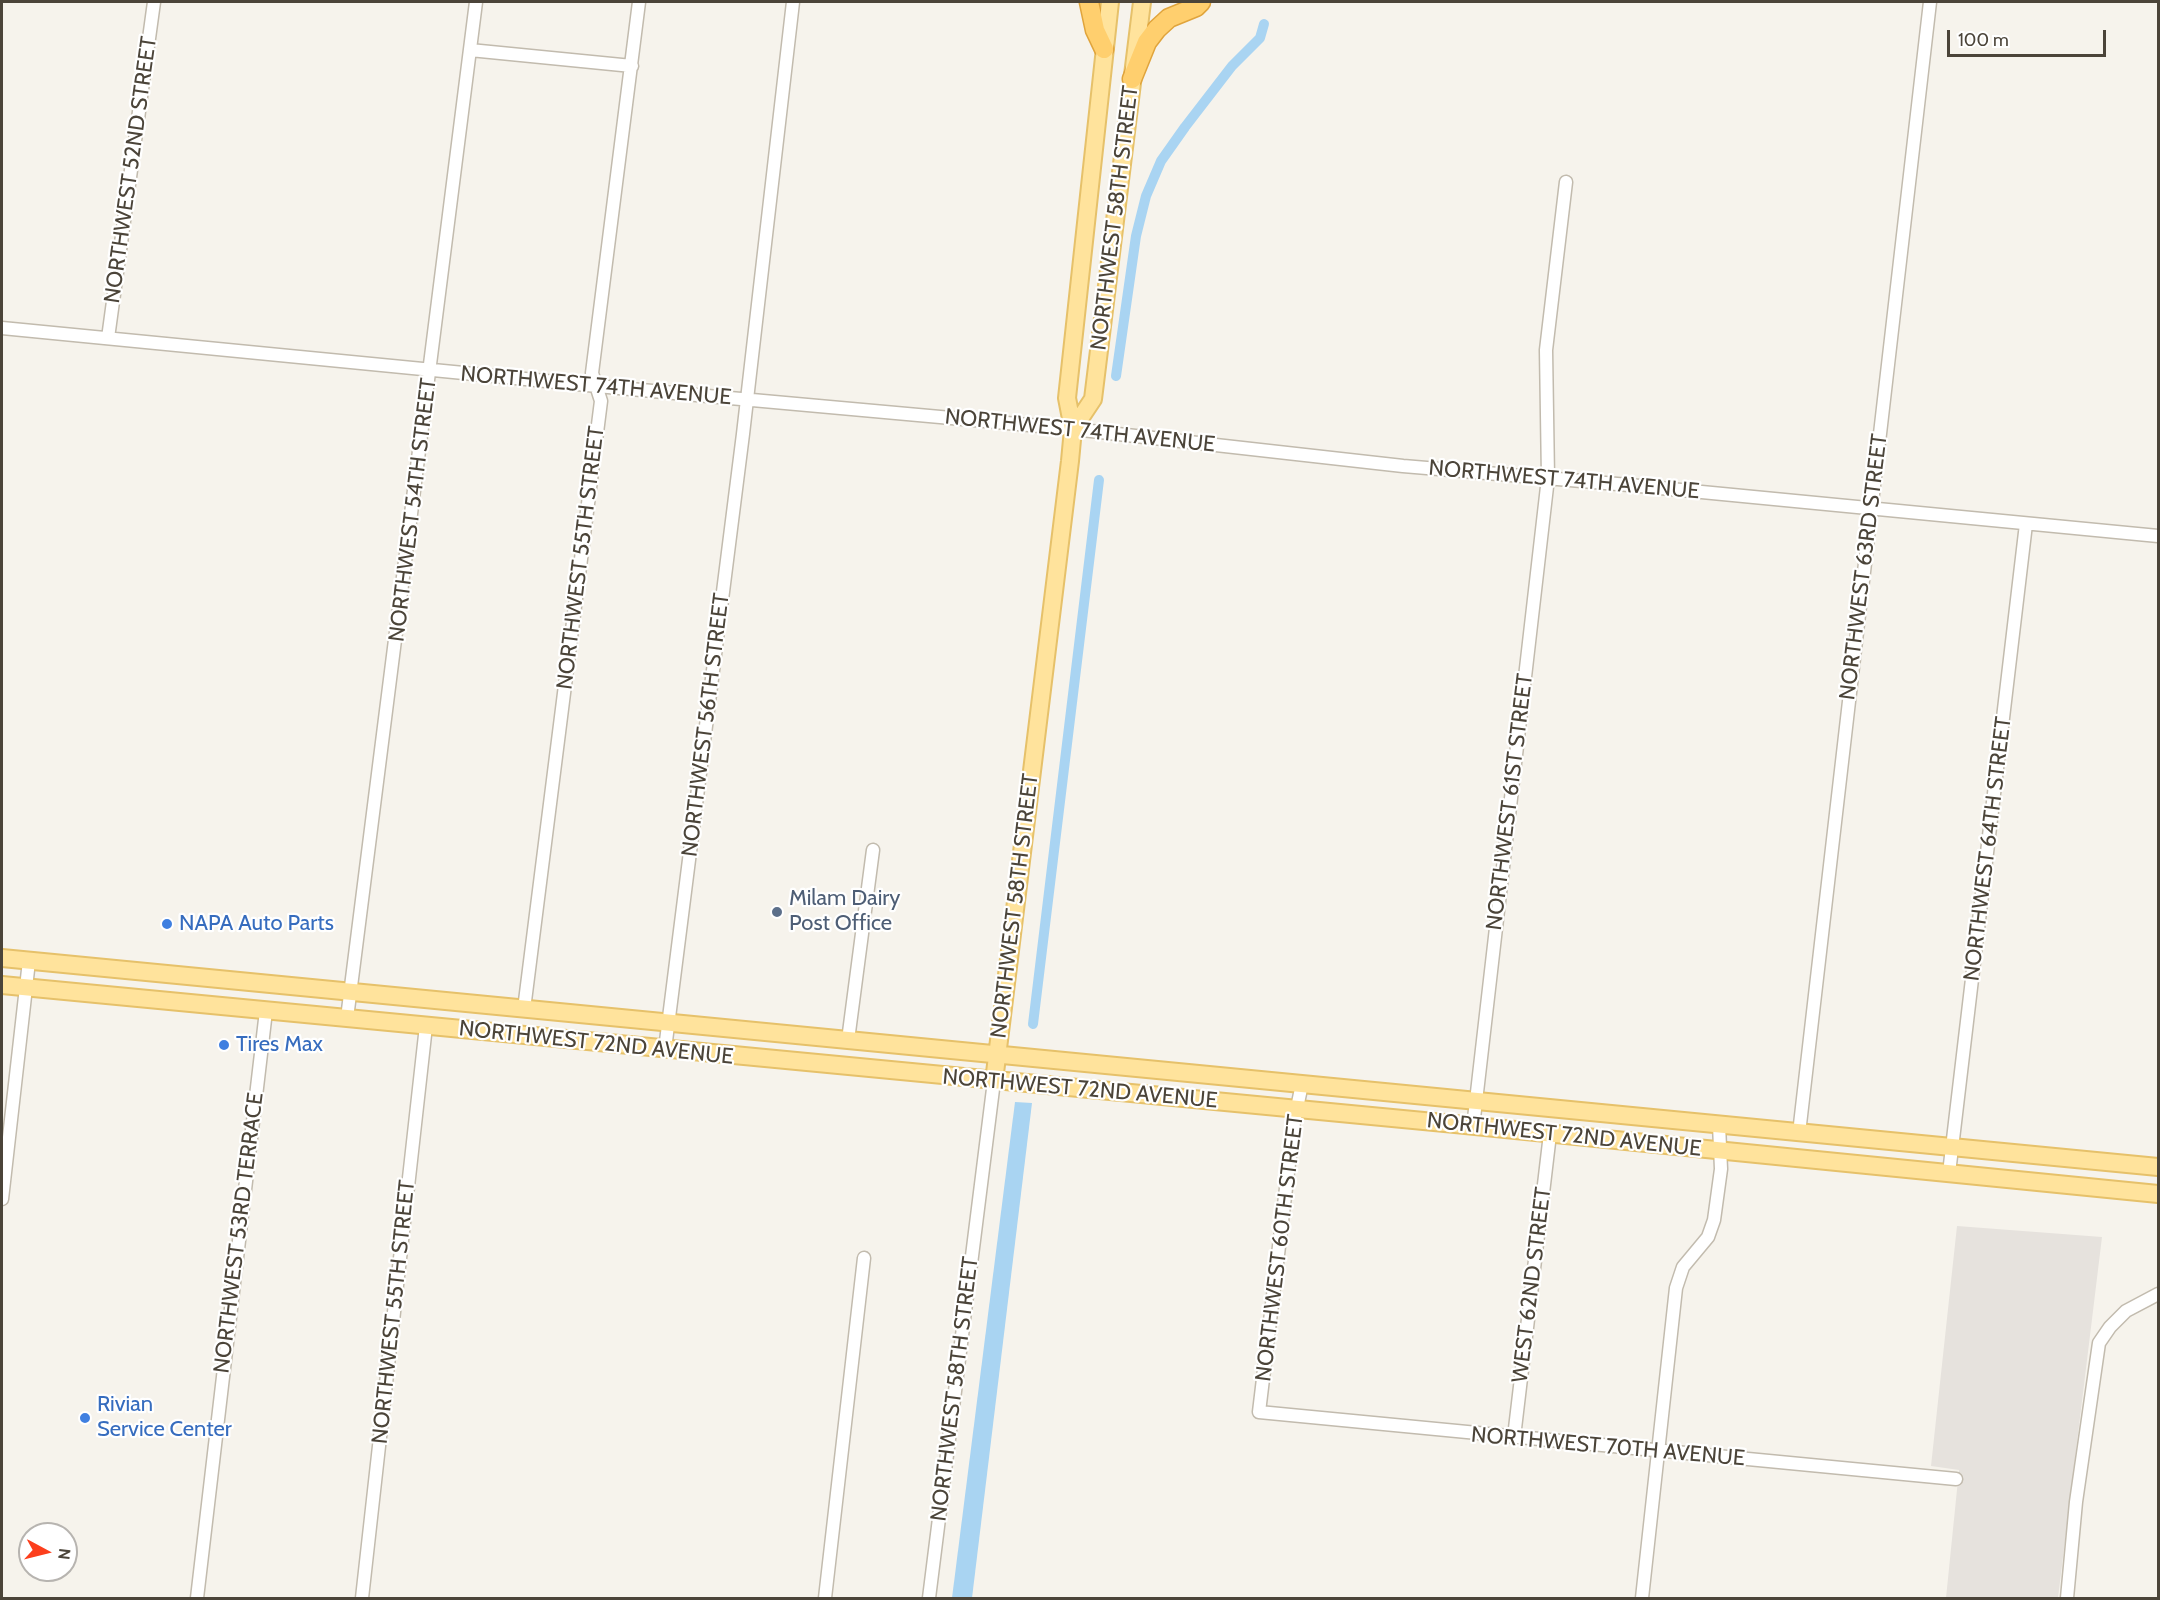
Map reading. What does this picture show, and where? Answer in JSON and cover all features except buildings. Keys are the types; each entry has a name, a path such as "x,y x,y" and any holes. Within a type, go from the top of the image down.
{"highway":[{"path":"1089,2 1095,30 1104,49"},
{"path":"1132,79 1148,42 1157,29 1174,15 1196,7 1201,2"}],"main road":[{"name":"NORTHWEST 58TH STREET","path":"994,1081 1073,429 1067,398 1110,2"},
{"name":"NORTHWEST 58TH STREET","path":"1073,429 1093,399 1142,2"},
{"name":"NORTHWEST 72ND AVENUE","path":"2,958 2158,1167"},
{"name":"NORTHWEST 72ND AVENUE","path":"2,985 2158,1194"}],"street":[{"name":"NORTHWEST 52ND STREET","path":"108,338 154,2"},
{"name":"NORTHWEST 54TH STREET","path":"347,1018 476,2"},
{"name":"NORTHWEST 55TH STREET","path":"524,1009 601,401 592,373 639,2"},
{"name":"NORTHWEST 56TH STREET","path":"665,1049 793,2"},
{"name":"NORTHWEST 63RD STREET","path":"1799,1133 1930,2"},
{"path":"470,50 632,66"},
{"name":"NORTHWEST 61ST STREET","path":"1473,1127 1548,478 1546,350 1566,182"},
{"name":"NORTHWEST 74TH AVENUE","path":"2,328 597,386 1073,429 1392,465 2158,536"},
{"name":"NORTHWEST 64TH STREET","path":"1949,1173 2026,524"},
{"path":"848,1040 873,850"},
{"path":"2,1199 29,961"},
{"name":"NORTHWEST 53RD TERRACE","path":"197,1599 266,1011"},
{"name":"NORTHWEST 55TH STREET","path":"362,1599 426,1026"},
{"name":"NORTHWEST 58TH STREET","path":"929,1599 994,1081"},
{"name":"NORTHWEST 60TH STREET","path":"1259,1412 1296,1110 1302,1084"},
{"path":"1642,1599 1676,1288 1687,1260 1704,1243 1712,1229 1721,1169 1719,1125"},
{"name":"WEST 62ND STREET","path":"1514,1437 1550,1134"},
{"path":"825,1599 864,1257"},
{"path":"2067,1599 2076,1502 2099,1343 2110,1327 2126,1311 2158,1294"},
{"name":"NORTHWEST 70TH AVENUE","path":"1259,1412 1956,1479"}],"shaded area":[{"path":"1957,1226 2102,1237 2058,1598 1946,1598 1959,1470 1931,1466"}],"water":[{"path":"1015,1102 1032,1103 972,1598 952,1598"}],"waterway":[{"path":"1116,376 1136,236 1146,196 1161,161 1232,66 1260,38 1264,24"},
{"path":"1033,1024 1099,480"}],"place":[{"name":"Milam Dairy Post Office","path":"777,912"},
{"name":"NAPA Auto Parts","path":"167,924"},
{"name":"Tires Max","path":"224,1045"},
{"name":"Rivian Service Center","path":"85,1418"}]}
